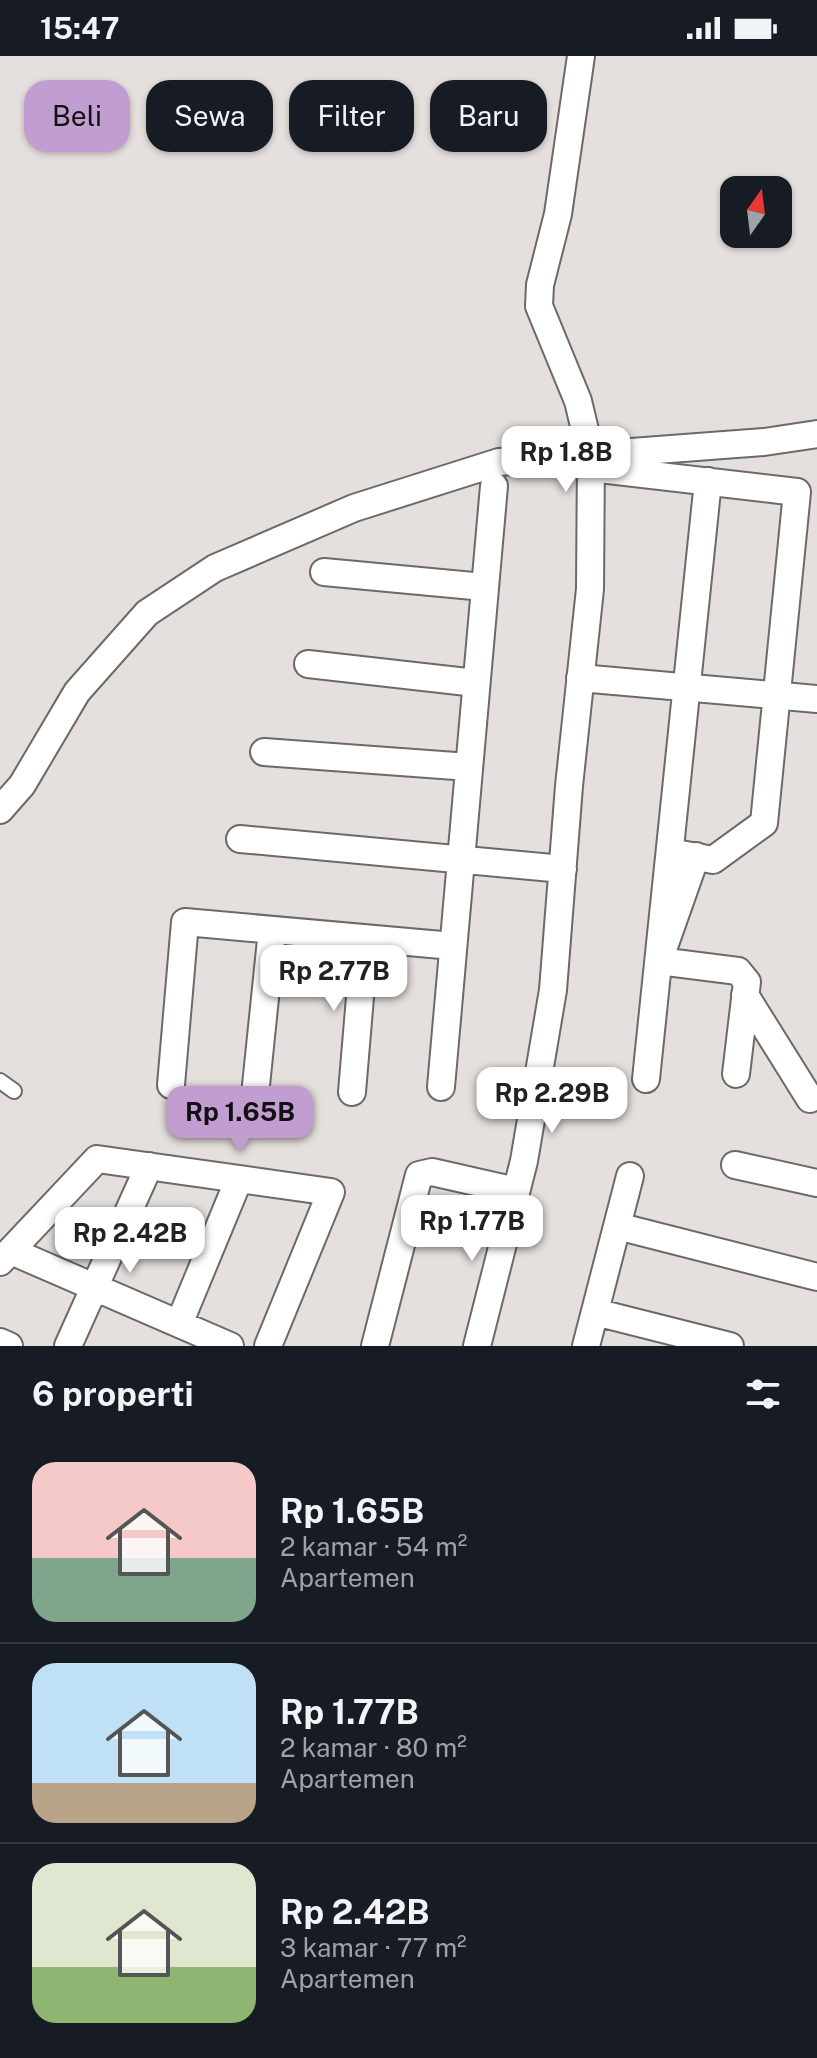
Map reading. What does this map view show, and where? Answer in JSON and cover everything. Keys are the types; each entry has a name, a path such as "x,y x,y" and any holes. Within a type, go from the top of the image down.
{"street":[{"path":"477,1346 524,1161 531,1101 553,990 590,589 591,462 578,401 539,306 540,285 558,214 581,56"},
{"path":"0,810 22,785 77,692 147,613 215,568 354,508 499,462 591,462 817,434"},
{"path":"591,462 797,492 764,823 713,860 683,854"},
{"path":"646,1079 659,961 683,854 687,687 708,481"},
{"path":"441,1087 494,486"},
{"path":"324,572 484,587"},
{"path":"308,664 476,683"},
{"path":"580,678 817,699"},
{"path":"264,752 469,767"},
{"path":"240,839 563,869"},
{"path":"171,1085 185,922 453,946"},
{"path":"255,1095 272,930"},
{"path":"352,1092 365,938"},
{"path":"659,961 738,971 747,982 736,1074"},
{"path":"745,995 810,1099"},
{"path":"230,1346 95,1287 5,1257 97,1159 331,1192 268,1346"},
{"path":"735,1165 817,1183"},
{"path":"68,1346 149,1166"},
{"path":"375,1346 419,1175 432,1172 516,1191"},
{"path":"586,1346 630,1176"},
{"path":"179,1324 239,1179"},
{"path":"617,1226 817,1277"},
{"path":"595,1312 730,1346"},
{"path":"0,1342 9,1346"}],"lane":[{"path":"0,1081 14,1091"}]}
